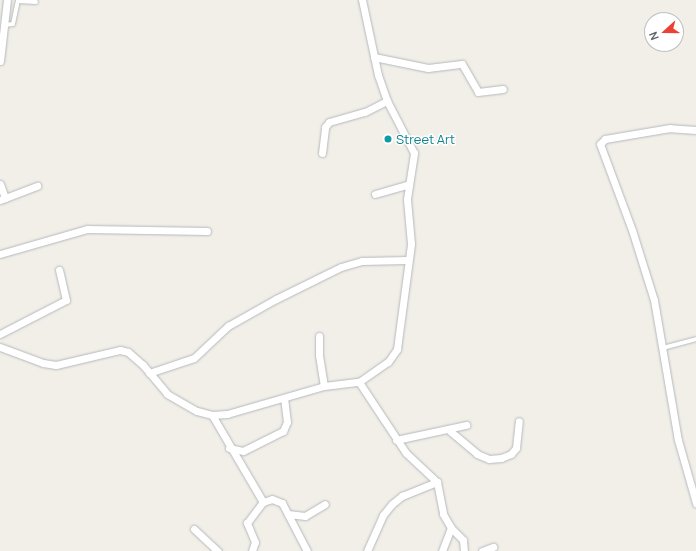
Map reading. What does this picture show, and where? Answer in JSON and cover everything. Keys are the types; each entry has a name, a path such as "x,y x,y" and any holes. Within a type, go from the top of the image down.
{"street":[{"path":"0,61 7,0"},
{"path":"0,347 43,364 56,365 120,350 136,358 167,394 197,411 212,415 227,414 284,399 324,386 359,382 388,362 396,349 411,233 407,199 414,153 413,147 386,101 374,58 362,0"},
{"path":"374,58 428,68 462,64 478,92 503,89"},
{"path":"322,153 324,127 329,122 365,112 386,101"},
{"path":"696,130 670,128 600,142 646,269 663,348 678,440 696,503"},
{"path":"0,184 3,199 37,186"},
{"path":"375,194 409,184"},
{"path":"0,254 86,229 207,231"},
{"path":"149,373 194,358 228,326 276,299 342,267 362,261 407,260"},
{"path":"0,334 66,300 59,270"},
{"path":"320,336 319,355 324,386"},
{"path":"359,382 396,440 411,460 437,482 440,488 440,505 451,528 463,540 465,551"},
{"path":"229,448 243,451 283,431 287,422 284,399"},
{"path":"212,415 229,448 263,502"},
{"path":"450,430 477,454 489,459 502,458 511,454 516,448 519,421"},
{"path":"396,440 450,430 466,425"},
{"path":"367,551 383,516 392,504 402,496 437,482"},
{"path":"252,551 255,542 247,523 263,502 278,501 288,514 307,551"},
{"path":"288,514 304,516 325,504"},
{"path":"442,551 451,528"},
{"path":"194,529 218,551"},
{"path":"482,551 493,547"}],"lane":[{"path":"4,25 12,25 18,1 36,2"},
{"path":"663,348 696,339"}],"place":[{"name":"Street Art","path":"388,139"}]}
